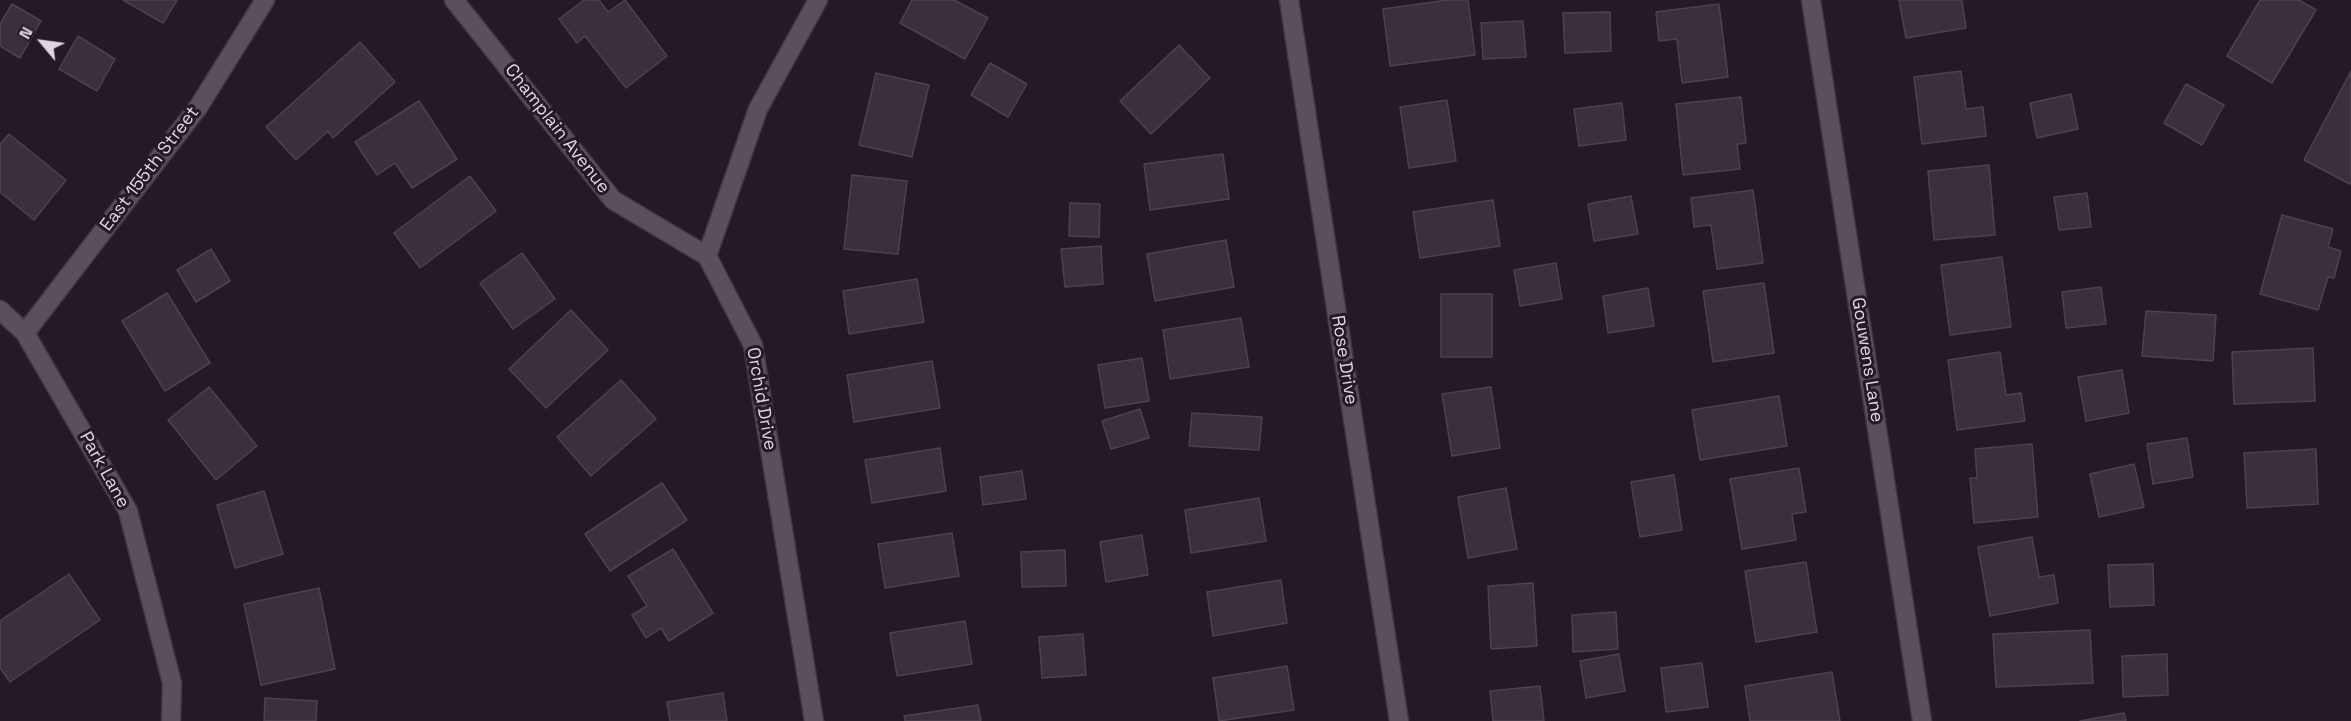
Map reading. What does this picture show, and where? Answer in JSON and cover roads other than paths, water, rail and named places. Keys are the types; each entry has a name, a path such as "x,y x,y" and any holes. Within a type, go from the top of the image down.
{"street":[{"name":"East 155th Street","path":"25,333 199,106 265,0"},
{"name":"Champlain Avenue","path":"454,0 613,200 707,256"},
{"path":"707,256 758,109 818,0"},
{"name":"Rose Drive","path":"1288,0 1399,721"},
{"name":"Gouwens Lane","path":"1811,0 1922,721"},
{"name":"Orchid Drive","path":"707,256 753,345 814,721"},
{"name":"Park Lane","path":"0,310 25,333 128,511 172,683 171,721"}]}
